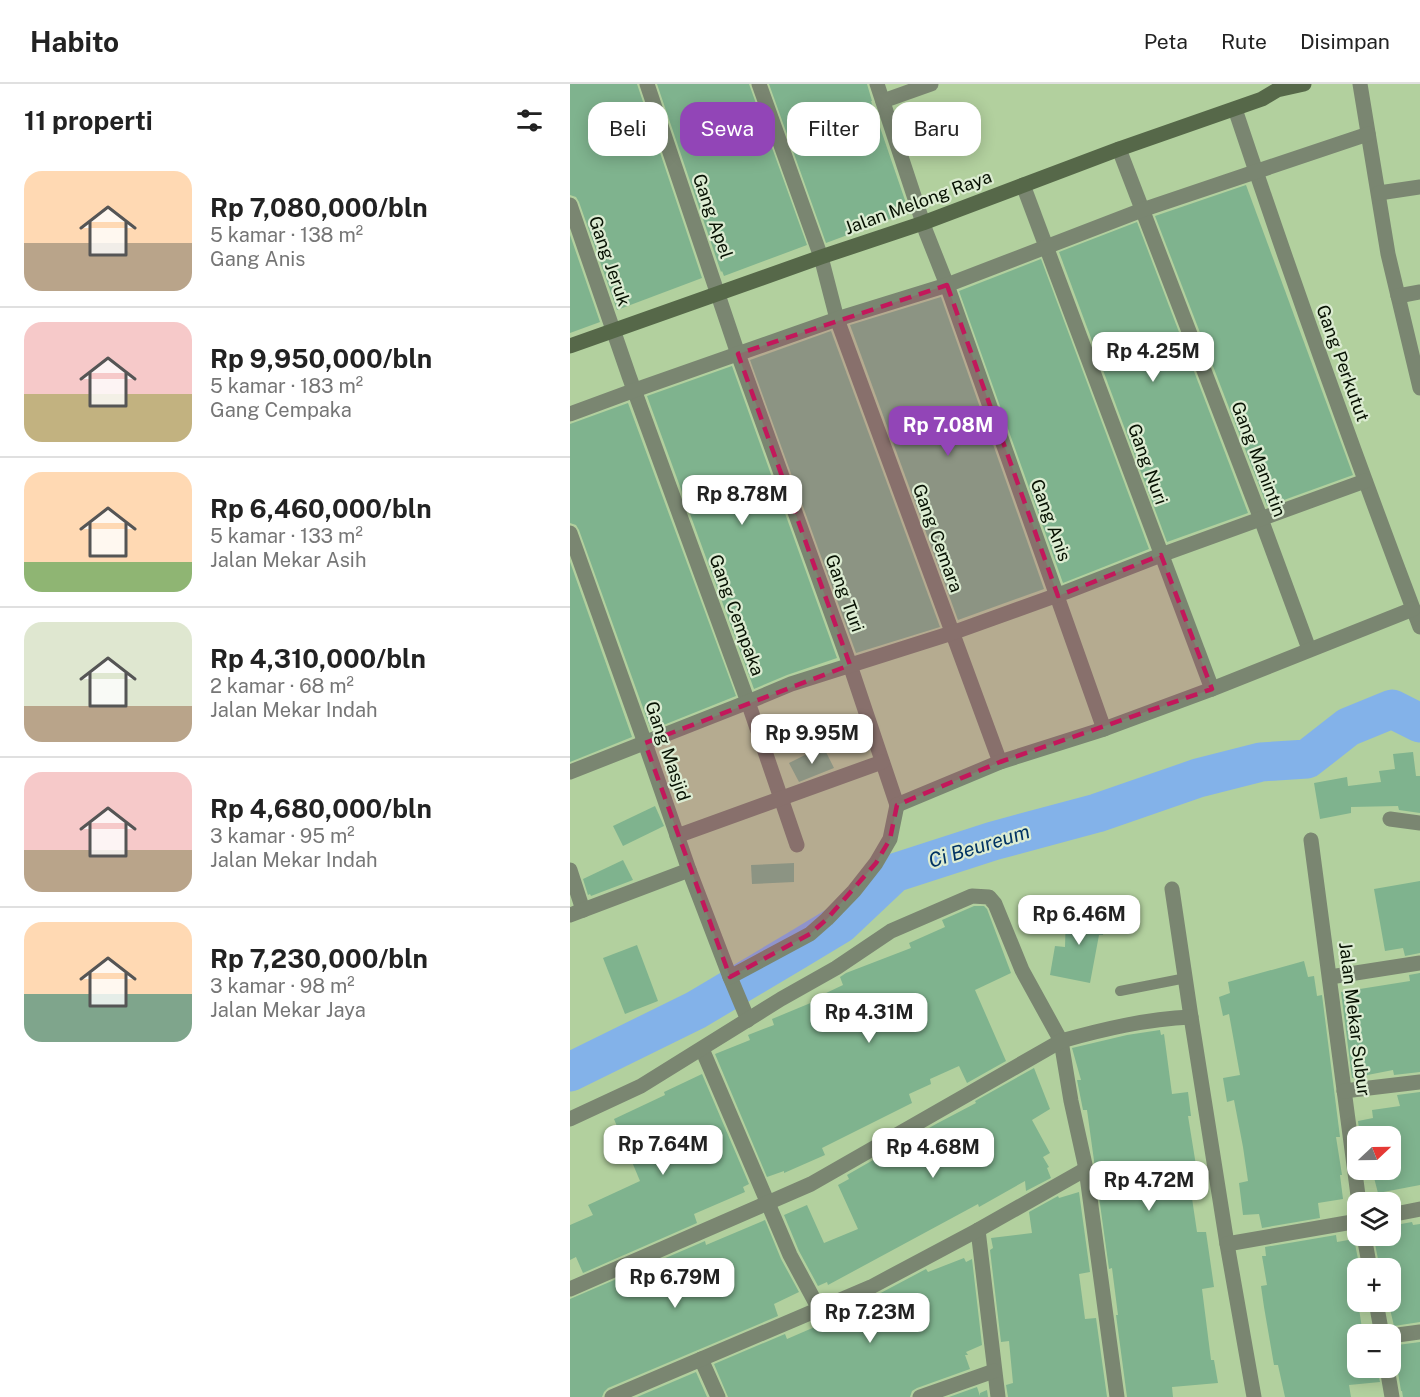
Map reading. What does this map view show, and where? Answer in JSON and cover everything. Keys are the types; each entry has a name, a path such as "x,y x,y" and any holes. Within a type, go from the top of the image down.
{"main road":[{"name":"Jalan Melong Raya","path":"570,346 718,292 923,223 1119,149 1235,109 1262,99 1273,87 1304,84"}],"street":[{"name":"Gang Apel","path":"646,84 718,292"},
{"name":"Gang Cemara","path":"759,84 821,257 837,319 1000,762"},
{"name":"Gang Anis","path":"877,84 923,223 1104,729"},
{"path":"883,101 931,84"},
{"path":"1360,84 1388,254 1398,296 1414,339 1420,388"},
{"name":"Gang Perkutut","path":"1235,109 1300,302 1420,627"},
{"path":"570,414 837,319 947,285 1142,210 1368,134"},
{"name":"Gang Manintin","path":"1119,149 1309,650"},
{"name":"Gang Nuri","path":"1023,185 1212,689"},
{"path":"1379,193 1420,187"},
{"name":"Gang Jeruk","path":"570,205 614,331"},
{"name":"Gang Turi","path":"718,292 897,805"},
{"path":"1398,296 1420,292"},
{"name":"Gang Cempaka","path":"614,331 748,702 797,846"},
{"path":"570,771 791,684 952,633 1365,481"},
{"name":"Gang Masjid","path":"570,533 689,870 746,1016"},
{"path":"731,979 810,934 827,920 876,863 890,839 897,805 1000,762 1104,729 1212,689 1413,609"},
{"path":"677,836 882,762"},
{"path":"1390,819 1420,824"},
{"name":"Jalan Mekar Subur","path":"1311,840 1358,1192"},
{"path":"570,870 576,912 689,870"},
{"path":"1172,889 1227,1244 1254,1397"},
{"path":"570,1119 641,1086 702,1049 746,1016 836,968 891,931 972,896 989,897 995,904 1022,970 1061,1041 1086,1169 1117,1397"},
{"path":"1330,977 1420,963"},
{"path":"570,1289 811,1184 1061,1041 1095,1031 1160,1018 1191,1017"},
{"path":"702,1049 766,1203 819,1309"},
{"path":"1344,1091 1420,1082"},
{"path":"612,1397 871,1287 1086,1169"},
{"path":"1401,1213 1420,1209"},
{"path":"1227,1244 1347,1223"},
{"path":"978,1230 998,1397"},
{"path":"1401,1335 1420,1332"},
{"path":"702,1359 718,1397"},
{"path":"920,1397 994,1371"},
{"path":"1389,1378 1392,1397"}],"lane":[{"path":"1120,991 1186,978"}],"highlighted area":[{"path":"947,285 1058,596 1161,555 1212,689 1000,762 897,805 890,839 876,863 827,919 810,934 730,977 645,743 850,665 738,354"}],"building":[{"path":"570,84 637,84 643,102 588,102 588,156 661,156 702,278 617,310 579,202 576,197 570,195"},
{"path":"657,84 749,84 755,102 680,102 680,152 668,116 668,102 663,102"},
{"path":"769,84 867,84 871,102 787,102 787,134"},
{"path":"880,127 909,212 826,243 795,156 880,156"},
{"path":"682,156 775,156 807,245 724,276"},
{"path":"1246,185 1353,475 1267,506 1155,216"},
{"path":"1137,222 1248,513 1167,542 1059,252"},
{"path":"570,235 600,322 570,333"},
{"path":"1041,259 1149,549 1063,583 959,291"},
{"path":"941,297 1044,589 958,620 850,325"},
{"path":"831,331 940,627 856,653 750,360"},
{"path":"732,366 837,658 754,689 647,396"},
{"path":"628,403 736,696 651,730 579,530 576,525 570,523 570,424"},
{"path":"570,562 632,737 570,762"},
{"path":"823,746 834,768 799,782 789,763"},
{"path":"1413,752 1416,776 1420,776 1420,813 1399,810 1398,806 1351,807 1351,813 1320,819 1314,783 1347,777 1348,786 1381,782 1379,771 1395,769 1393,754"},
{"path":"655,806 664,826 623,846 613,826"},
{"path":"623,860 633,880 591,896 588,895 583,879"},
{"path":"794,863 794,882 752,884 751,865"},
{"path":"1420,881 1420,953 1405,956 1403,948 1385,951 1374,889"},
{"path":"974,906 984,906 987,909 1011,973 975,990 1006,1061 967,1083 959,1066 930,1079 931,1084 909,1094 912,1103 822,1148 825,1155 784,1173 784,1171 767,1177 715,1054 750,1040 748,1035 774,1025 772,1019 825,997 824,994 843,985 840,977 846,973 911,948 909,943 945,927 942,920"},
{"path":"1066,910 1104,912 1103,935 1099,935 1090,983 1050,975 1055,946 1065,947"},
{"path":"637,945 658,1001 625,1014 603,958"},
{"path":"1304,961 1308,977 1314,976 1317,996 1322,995 1340,1137 1336,1137 1343,1199 1318,1203 1320,1218 1262,1228 1259,1214 1243,1215 1239,1183 1248,1181 1234,1100 1227,1102 1223,1078 1240,1075 1229,1014 1223,1016 1219,997 1230,993 1228,982"},
{"path":"1420,973 1420,1072 1394,1075 1393,1070 1352,1078 1341,992 1410,981 1409,975"},
{"path":"1160,1030 1161,1035 1164,1034 1172,1094 1188,1092 1191,1116 1188,1116 1199,1184 1190,1185 1197,1232 1206,1232 1214,1287 1202,1289 1211,1360 1214,1360 1218,1383 1172,1387 1173,1397 1127,1397 1112,1268 1109,1269 1087,1110 1083,1110 1077,1080 1081,1080 1072,1048"},
{"path":"1034,1068 1050,1109 1032,1120 1050,1153 1043,1157 1049,1167 1047,1168 1051,1178 1026,1191 1025,1181 828,1285 827,1282 818,1286 799,1251 784,1215 807,1205 824,1243 858,1229 838,1185 849,1179 847,1175"},
{"path":"702,1074 749,1184 743,1187 745,1192 694,1214 697,1223 583,1273 576,1257 570,1260 570,1225 593,1215 588,1205 640,1181 614,1119 665,1095 664,1092"},
{"path":"1420,1092 1420,1185 1378,1192 1375,1180 1401,1180 1401,1126 1359,1126 1358,1121 1373,1118 1372,1110 1400,1106 1397,1095"},
{"path":"1079,1192 1090,1272 1079,1274 1085,1319 1096,1318 1107,1397 1008,1397 1006,1385 1013,1383 1009,1341 1001,1342 990,1250 993,1248 991,1238 1032,1233 1029,1212 1058,1196 1059,1198"},
{"path":"765,1220 781,1259 799,1292 774,1304 778,1316 608,1388 602,1397 570,1397 570,1299 705,1241 706,1245"},
{"path":"1412,1222 1413,1225 1420,1224 1420,1322 1401,1325 1394,1324 1391,1312 1401,1312 1401,1258 1378,1258 1375,1246 1401,1246 1401,1224"},
{"path":"1336,1235 1337,1242 1347,1240 1347,1246 1355,1246 1358,1258 1347,1258 1347,1312 1360,1312 1361,1324 1347,1324 1347,1378 1379,1378 1380,1382 1349,1385 1351,1397 1285,1397 1278,1365 1274,1365 1261,1286 1267,1285 1262,1256 1266,1256 1265,1247"},
{"path":"964,1258 966,1262 972,1259 982,1345 966,1352 970,1369 917,1388 912,1391 910,1397 728,1397 714,1364 785,1334 787,1339 840,1317 838,1312 875,1296 926,1269 928,1272"},
{"path":"1420,1342 1420,1397 1403,1397 1399,1378 1401,1378 1401,1345"},
{"path":"696,1372 707,1397 637,1397"},
{"path":"977,1387 980,1396 980,1393 987,1390 988,1397 949,1397"}],"waterway":[{"name":"Ci Beureum","path":"570,1072 696,1010 840,924 894,873 993,841 1097,813 1198,778 1261,762 1307,759 1348,727 1392,709 1420,723"}]}
